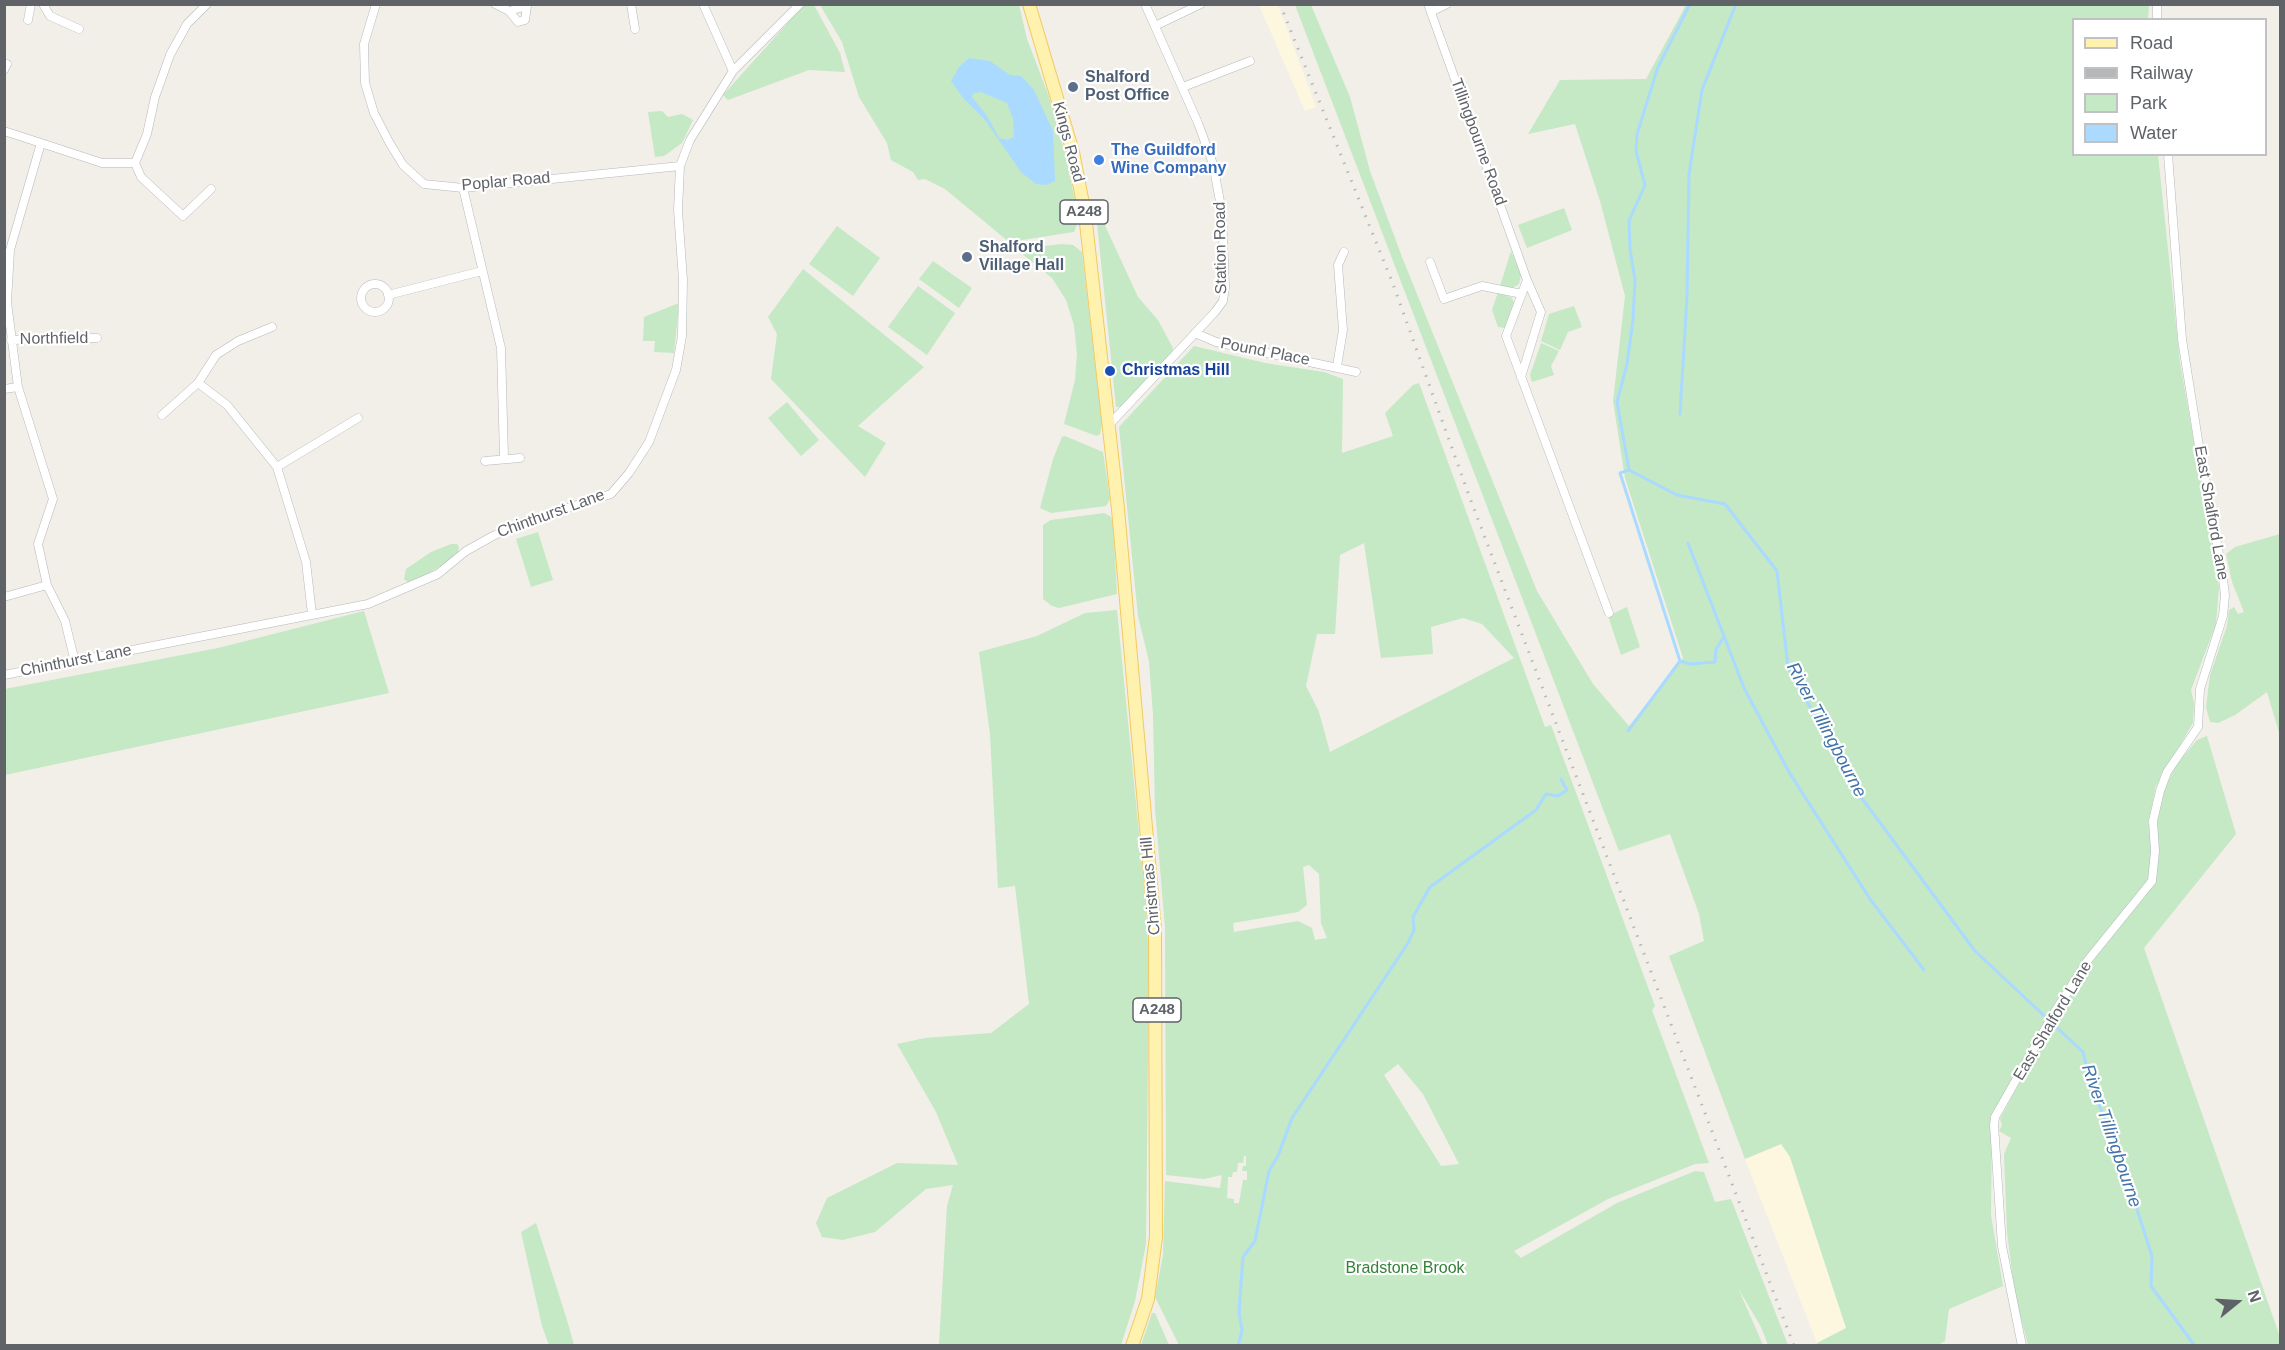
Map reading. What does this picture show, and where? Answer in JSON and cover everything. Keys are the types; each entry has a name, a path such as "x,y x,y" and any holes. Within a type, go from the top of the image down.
{"main road":[{"name":"Kings Road","path":"1029,4 1069,137 1080,188 1108,426"},
{"name":"Christmas Hill","path":"1108,426 1118,509 1156,945 1156,1237 1148,1299 1132,1346"}],"street":[{"path":"28,20 31,4"},
{"path":"43,4 50,16 80,29"},
{"path":"207,4 187,24 170,55 155,97 147,134 135,163 141,177 183,216 211,189"},
{"name":"Poplar Road","path":"376,4 364,44 365,82 374,113 403,165 424,184 463,188 680,166"},
{"path":"495,4 509,10 518,22 525,20 527,5 509,10"},
{"path":"631,4 635,29"},
{"path":"703,4 733,71"},
{"name":"Chinthurst Lane","path":"4,675 368,604 396,594 438,574 466,551 493,536 610,494 629,473 649,442 663,411 676,370 682,336 683,280 678,210 680,166 694,130 733,71 800,4"},
{"name":"Station Road","path":"1108,426 1223,301 1224,246 1221,201 1215,171 1183,87 1145,4"},
{"path":"1430,8 1447,4"},
{"path":"1155,26 1196,5"},
{"name":"Tillingbourne Road","path":"1430,8 1527,280 1541,312 1521,377"},
{"path":"1183,87 1250,61"},
{"path":"4,131 102,163 135,163"},
{"path":"41,143 10,250 7,302 18,387 53,499 38,544 48,585 65,621 75,662"},
{"name":"East Shalford Lane","path":"2022,1346 2002,1246 1994,1125 2054,1013 2088,960 2152,881 2156,851 2152,821 2160,791 2167,772 2198,727 2200,689 2223,616 2222,571 2182,339 2168,156"},
{"path":"463,188 501,348 504,457"},
{"path":"1337,366 1342,330 1338,269 1344,252"},
{"path":"1430,262 1444,299 1482,286 1522,294"},
{"path":"388,295 482,271"},
{"path":"1527,280 1506,336 1609,612"},
{"path":"162,415 198,383 216,355 238,341 272,327"},
{"name":"Pound Place","path":"1195,333 1216,342 1337,366 1356,372"},
{"name":"Northfield","path":"11,340 98,338"},
{"path":"198,383 227,405 277,467 306,562 312,614"},
{"path":"4,389 18,387"},
{"path":"277,467 358,418"},
{"path":"485,461 504,457 520,458"},
{"path":"4,597 48,585"}],"shaded area":[{"path":"1259,5 1278,5 1316,107 1305,111"},
{"path":"1782,1144 1790,1157 1846,1328 1817,1343 1745,1159"}],"green space":[{"path":"804,5 814,5 840,53 845,72 809,70 728,100 723,95"},
{"path":"820,5 1019,5 1027,39 1048,94 1065,153 1076,205 1077,224 1074,232 1009,242 945,189 925,179 918,180 913,172 891,160 887,143 859,97 842,42"},
{"path":"1295,5 1311,5 1350,97 1370,171 1402,257 1537,591 1593,684 1629,726 1683,658 1625,478 1613,401 1625,296 1600,201 1575,124 1528,134 1560,80 1646,79 1686,5 2149,5 2148,18 2072,18 2072,156 2158,156 2180,362 2219,587 2216,624 2191,690 2194,703 2193,723 2156,786 2148,824 2156,826 2163,791 2177,764 2197,740 2207,736 2236,834 2144,948 2280,1337 2280,1345 2028,1345 2015,1295 2007,1232 2004,1154 2011,1138 1999,1131 2002,1125 2000,1119 2025,1072 1992,1117 1991,1215 2003,1286 1949,1309 1945,1341 1938,1345 1818,1345 1817,1343 1846,1328 1790,1157 1781,1144 1745,1159 1669,956 1704,941 1699,914 1670,834 1619,851"},
{"path":"662,111 668,117 682,114 693,120 682,143 664,156 655,157 648,112"},
{"path":"1095,204 1138,297 1158,320 1173,348 1171,357 1123,407 1116,407"},
{"path":"1564,208 1572,230 1527,248 1518,225"},
{"path":"837,226 880,258 853,296 809,264"},
{"path":"1073,245 1082,252 1102,424 1100,434 1097,436 1064,424 1075,380 1077,354 1074,325 1066,300 1052,278 1016,249"},
{"path":"1511,251 1521,275 1519,284 1511,289 1500,286"},
{"path":"933,261 972,288 959,308 919,279"},
{"path":"803,269 924,367 858,426 886,443 865,477 771,379 777,334 768,317"},
{"path":"918,286 955,313 927,355 888,327"},
{"path":"1498,292 1512,298 1514,303 1505,328 1498,327 1492,310"},
{"path":"679,303 674,353 654,352 655,341 643,341 644,317"},
{"path":"1574,306 1582,327 1568,332 1560,350 1541,341 1549,314"},
{"path":"1541,343 1559,351 1551,366 1554,375 1532,382 1530,375"},
{"name":"Bradstone Brook","path":"1194,346 1265,363 1324,372 1343,379 1342,453 1393,436 1385,413 1413,385 1419,383 1545,727 1551,725 1655,1006 1652,1010 1709,1163 1695,1164 1608,1199 1514,1251 1521,1258 1617,1203 1695,1171 1704,1172 1715,1202 1731,1199 1788,1345 1768,1345 1761,1327 1738,1288 1763,1345 1179,1345 1155,1297 1163,1255 1165,1181 1220,1188 1222,1175 1204,1179 1166,1175 1165,927 1155,809 1153,715 1149,661 1138,616 1119,427","holes":["1364,543 1381,658 1433,654 1431,627 1463,618 1482,624 1514,658 1330,752 1319,712 1306,686 1317,634 1335,634 1340,555","1309,865 1319,874 1321,923 1327,938 1315,940 1312,928 1298,921 1234,932 1233,923 1298,912 1307,905 1303,867","1398,1064 1423,1094 1459,1164 1441,1166 1384,1075","1244,1156 1246,1156 1246,1166 1243,1166 1242,1171 1247,1171 1247,1180 1243,1180 1239,1203 1234,1203 1234,1199 1227,1198 1228,1177 1232,1177 1233,1172 1237,1172 1238,1163 1243,1163"]},
{"path":"787,402 819,440 801,456 768,418"},
{"path":"1065,436 1103,452 1110,499 1106,506 1051,513 1040,508 1053,459 1062,437"},
{"path":"1104,513 1110,516 1113,522 1117,594 1059,608 1052,606 1043,599 1043,525 1051,520"},
{"path":"538,532 553,580 531,587 516,539"},
{"path":"2280,534 2280,736 2267,692 2235,715 2218,723 2210,722 2206,707 2210,675 2227,626 2229,610 2234,607 2238,614 2244,612 2232,582 2226,554 2235,547"},
{"path":"457,544 459,547 457,556 418,580 409,583 404,579 406,569 431,552"},
{"path":"1627,607 1640,647 1621,655 1608,616"},
{"path":"1117,610 1146,905 1149,961 1146,1244 1135,1301 1121,1345 939,1345 947,1206 953,1185 926,1189 875,1232 843,1240 822,1237 816,1223 827,1198 897,1163 958,1165 936,1112 897,1044 925,1038 991,1033 1029,1004 1015,886 998,888 990,734 979,652 1037,636 1085,613"},
{"path":"364,611 389,693 5,775 5,689 218,648"},
{"path":"536,1223 574,1345 549,1345 542,1326 521,1232"},
{"path":"1152,1313 1155,1313 1169,1345 1141,1345"}],"water":[{"path":"969,58 990,61 1010,75 1021,76 1034,90 1053,131 1055,181 1046,185 1036,184 1021,172 985,120 963,98 951,81 959,67","holes":["981,92 1007,103 1013,119 1014,137 1007,140 999,138 987,116 972,97 973,93"]}],"waterway":[{"name":"River Tillingbourne","path":"1629,470 1617,402 1627,364 1633,320 1635,280 1630,249 1629,221 1645,185 1636,151 1637,134 1658,67 1690,4"},
{"path":"1680,414 1687,296 1689,174 1702,90 1736,4"},
{"name":"River Tillingbourne","path":"1629,470 1677,495 1725,504 1777,571 1788,667 1858,793 1975,951 2083,1052 2092,1089 2117,1147 2152,1256 2151,1286 2195,1346"},
{"path":"1628,731 1680,661 1620,473 1629,470"},
{"path":"1688,543 1744,688 1789,772 1870,899 1924,970"},
{"path":"1680,661 1690,664 1715,662 1716,649 1724,637"},
{"path":"1238,1346 1242,1331 1239,1312 1243,1257 1255,1241 1269,1171 1278,1156 1292,1118 1408,943 1414,930 1413,917 1430,887 1536,810 1546,794 1558,796 1567,790 1561,779"}],"railway":[{"path":"1280,4 1393,284 1471,501 1794,1346"}],"place":[{"name":"Shalford Post Office","path":"1073,87"},
{"name":"The Guildford Wine Company","path":"1099,160"},
{"name":"Shalford Village Hall","path":"967,257"},
{"name":"Christmas Hill","path":"1110,371"}]}
